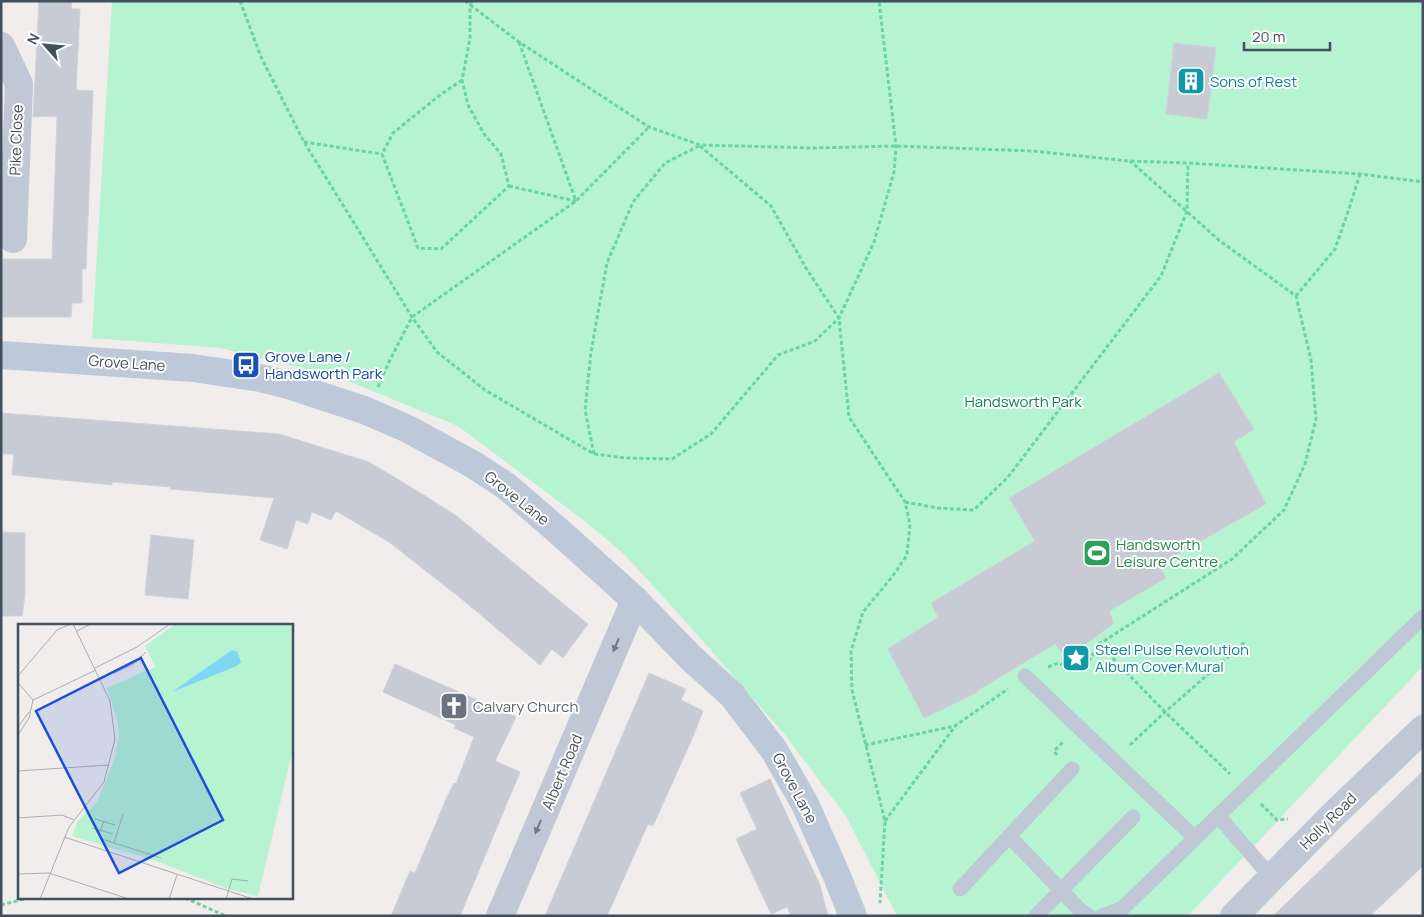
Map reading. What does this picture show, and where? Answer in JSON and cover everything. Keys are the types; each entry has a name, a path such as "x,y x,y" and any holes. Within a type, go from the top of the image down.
{"street":[{"name":"Pike Close","path":"1,46 19,84 12,239"},
{"name":"Grove Lane","path":"1,355 193,368 260,378 288,385 364,410 408,429 474,465 506,486 635,600 690,656 732,695 774,750 805,804 853,916"},
{"name":"Albert Road","path":"500,916 635,600"},
{"name":"Holly Road","path":"1234,916 1332,816 1423,729"}],"lane":[{"path":"1102,916 1123,908 1423,617"},
{"path":"1025,676 1195,838"},
{"path":"960,889 1072,770"},
{"path":"1218,816 1272,878"},
{"path":"1036,916 1133,817"},
{"path":"1010,837 1080,910 1089,916"}],"path":[{"path":"240,1 260,57 304,142 412,317 438,352 485,390 594,454 626,458 672,459 711,434 778,355 815,341 839,318 874,242 894,172 896,146 879,1"},
{"path":"465,1 519,42 649,128 700,145 814,148 896,146 1032,151 1129,161 1360,174 1423,182"},
{"path":"472,1 470,6 470,38 462,80 468,105 484,134 501,154 509,186"},
{"path":"519,42 576,201"},
{"path":"462,80 440,95 393,133 382,154 418,248 441,249 509,186"},
{"path":"364,410 376,392 412,317 576,201 649,128"},
{"path":"304,142 382,154"},
{"path":"700,145 771,206 806,268 839,318 849,417 905,502 910,524 907,555 892,577 863,612 852,651 852,690 886,821 880,910"},
{"path":"594,454 585,410 591,352 607,263 633,202 664,163 700,145"},
{"path":"1129,161 1220,241 1296,296 1311,360 1316,418 1305,464 1284,510 1232,558 1099,644 1165,712 1246,788 1277,820 1332,816"},
{"path":"905,502 938,508 974,510 1008,477 1161,276 1187,211 1188,163"},
{"path":"1296,296 1335,249 1360,174"},
{"path":"509,186 576,201"},
{"path":"1113,761 1165,712 1246,641"},
{"path":"865,745 956,726 886,821"},
{"path":"1,905 20,900"},
{"path":"190,900 226,916"}],"green space":[{"name":"Handsworth Park","path":"112,1 1423,1 1423,666 1188,916 897,916 846,816 785,735 693,630 626,556 586,522 458,426 348,381 221,348 92,338"}],"building":[{"path":"39,1 72,1 71,9 80,9 76,90 93,91 86,269 82,269 82,303 72,303 71,317 1,317 1,259 52,259 57,116 33,117"},
{"name":"Sons of Rest","path":"1174,43 1216,48 1207,119 1166,114"},
{"name":"Handsworth Leisure Centre","path":"1219,373 1254,429 1234,442 1266,504 1158,565 1166,578 1109,611 1114,623 1086,644 1085,649 1076,658 1064,656 1055,644 976,693 924,718 888,649 938,617 931,603 1035,541 1009,498"},
{"path":"1,413 279,434 369,462 458,517 588,624 563,658 552,649 540,665 463,600 389,542 336,511 331,520 312,512 308,524 296,520 287,549 260,540 274,498 170,489 171,487 112,482 112,485 12,475 14,454 1,454"},
{"path":"1,532 25,533 25,595 22,616 1,616"},
{"path":"151,535 194,540 188,599 145,595"},
{"path":"395,664 516,717 495,761 520,772 460,916 391,916 410,871 415,873 447,797 454,783 456,784 474,737 454,728 456,725 383,692"},
{"path":"649,673 686,689 681,700 703,711 692,739 653,826 648,824 607,916 545,916"},
{"path":"1423,771 1423,866 1370,916 1273,916"},
{"path":"770,779 820,885 828,916 791,916 787,907 771,914 736,839 757,829 740,793"}],"place":[{"name":"Sons of Rest","path":"1191,81"},
{"name":"Grove Lane / Handsworth Park","path":"246,365"},
{"name":"Handsworth Leisure Centre","path":"1097,553"},
{"name":"Steel Pulse Revolution Album Cover Mural","path":"1076,658"},
{"name":"Calvary Church","path":"454,706"}]}
